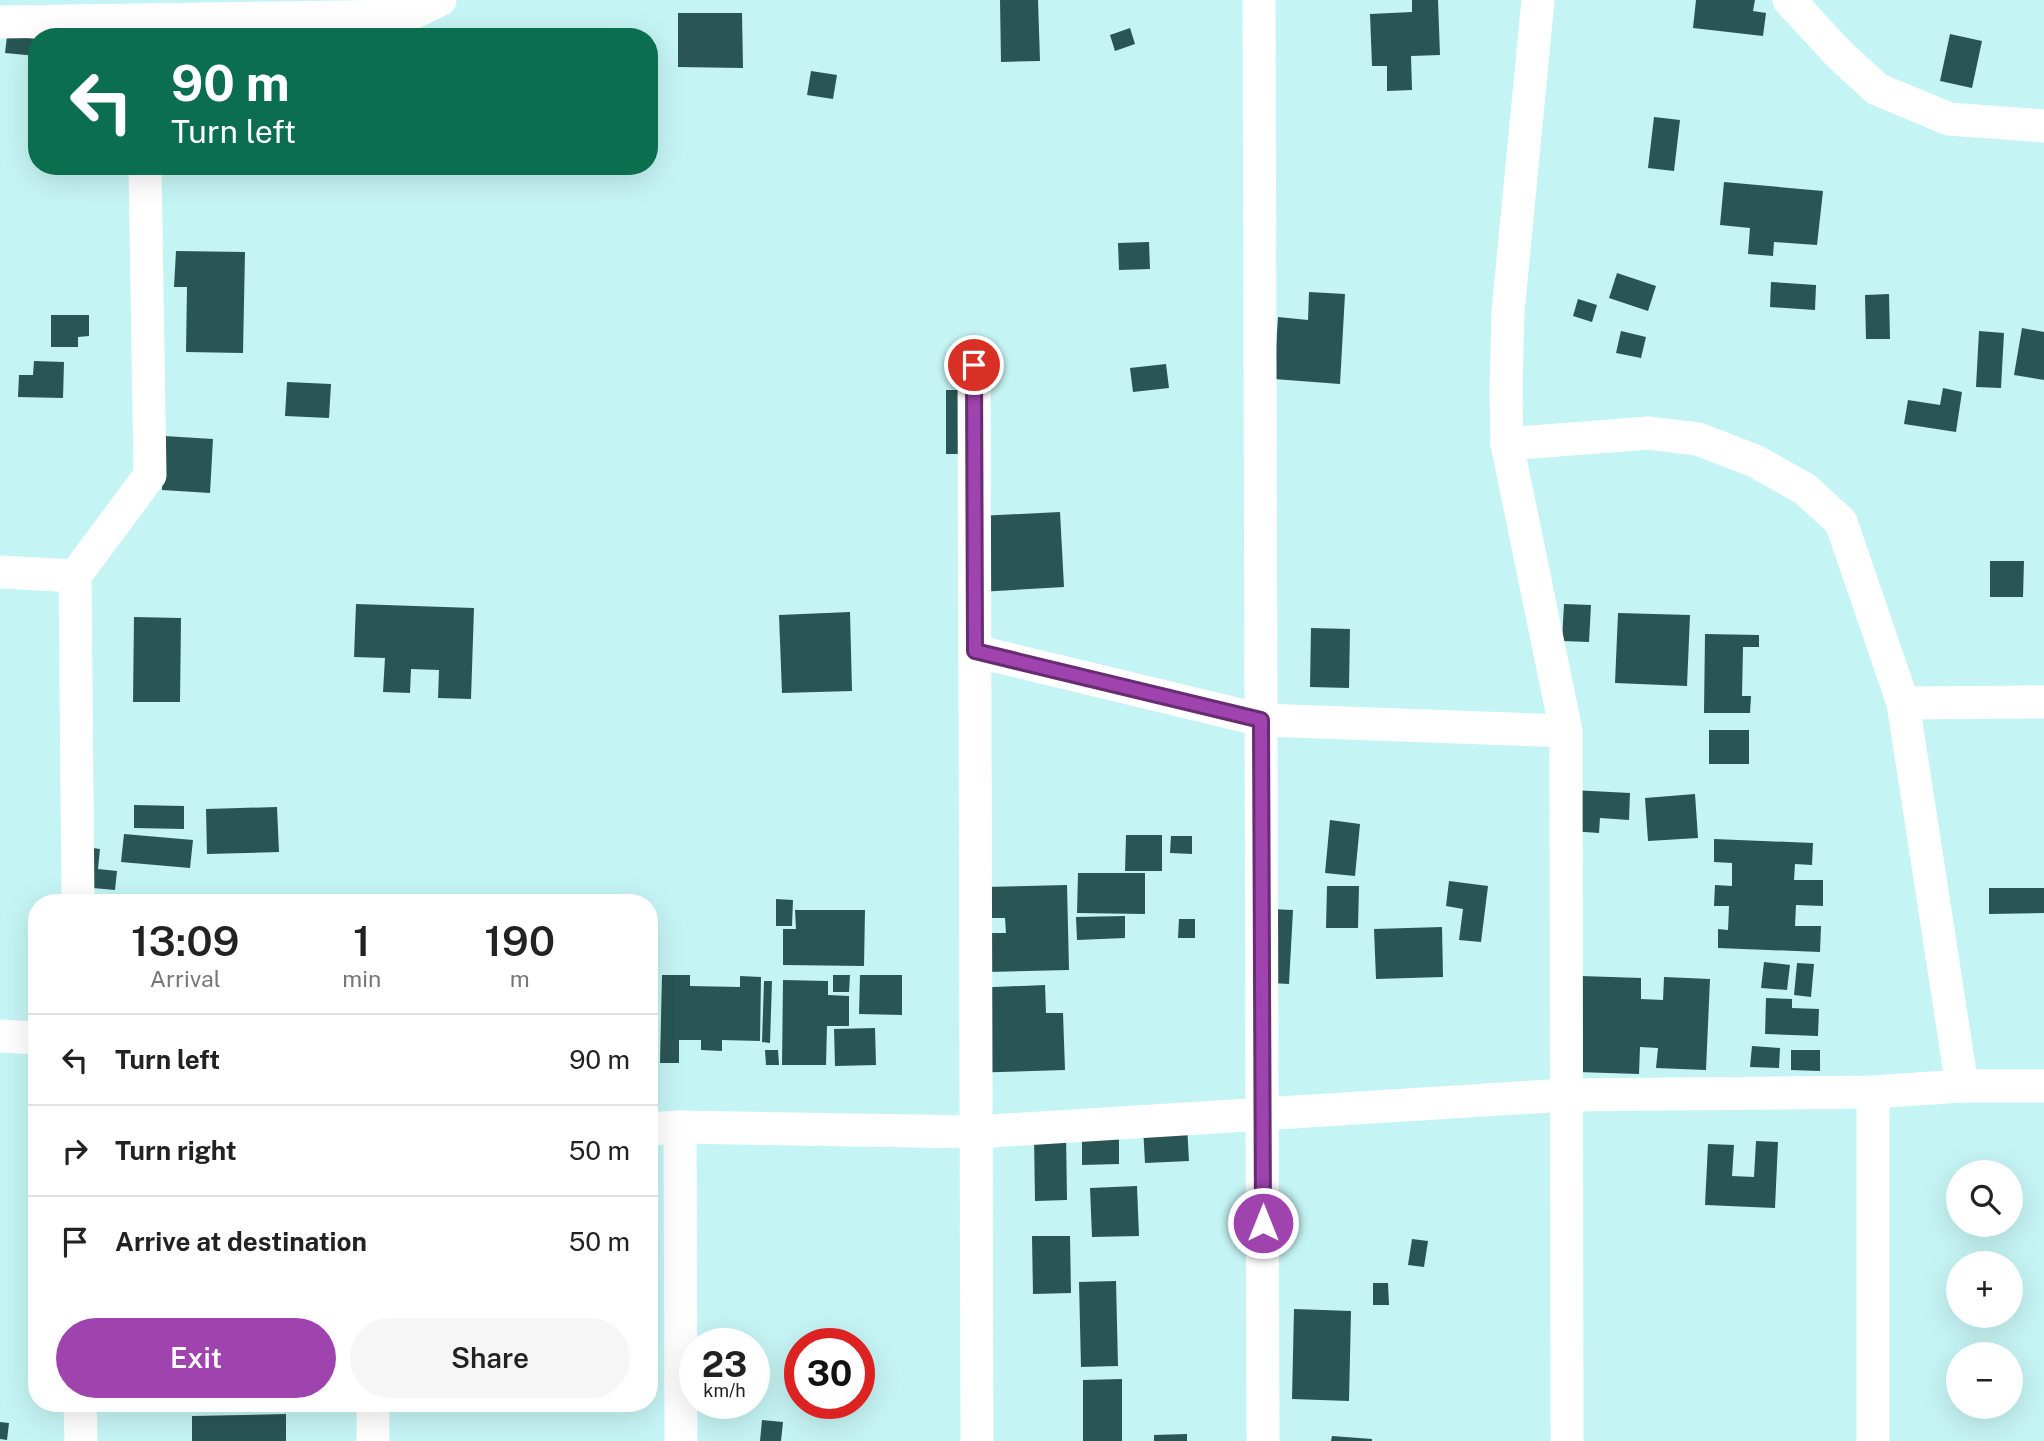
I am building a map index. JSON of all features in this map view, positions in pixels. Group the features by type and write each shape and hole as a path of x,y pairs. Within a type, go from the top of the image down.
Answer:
{"street":[{"path":"0,22 407,16 440,0"},
{"path":"1259,0 1263,1441"},
{"path":"1538,0 1508,312 1507,444 1566,731 1567,1441"},
{"path":"1789,0 1839,54 1877,89 1948,119 2044,126"},
{"path":"78,894 75,576 150,475 145,175"},
{"path":"974,365 977,1441"},
{"path":"1507,444 1648,433 1698,439 1755,461 1805,489 1841,522 1903,703 1962,1086"},
{"path":"0,572 75,576"},
{"path":"975,651 1261,720 1566,731"},
{"path":"1903,703 2044,702"},
{"path":"0,1036 28,1038"},
{"path":"681,1441 664,1128 976,1132 1566,1095 1872,1092 1962,1086 2044,1086"},
{"path":"1872,1092 1873,1441"},
{"path":"80,1412 81,1441"},
{"path":"373,1412 373,1441"}],"building":[{"path":"1000,0 1038,0 1040,61 1001,62"},
{"path":"1412,0 1438,0 1440,55 1411,56 1412,90 1387,91 1387,66 1372,66 1370,14 1412,12"},
{"path":"1696,0 1755,0 1753,11 1766,13 1763,36 1693,28"},
{"path":"678,13 742,13 743,68 678,67"},
{"path":"1130,28 1135,44 1115,51 1110,35"},
{"path":"1950,34 1982,41 1972,88 1940,81"},
{"path":"7,36 28,38 28,55 5,53"},
{"path":"811,71 837,75 833,99 807,95"},
{"path":"1654,117 1680,120 1674,171 1648,168"},
{"path":"1724,182 1823,191 1817,245 1774,242 1773,256 1748,254 1750,228 1720,225"},
{"path":"1149,242 1150,269 1119,270 1118,243"},
{"path":"176,251 245,252 243,353 186,352 187,287 174,287"},
{"path":"1617,273 1656,286 1648,311 1609,298"},
{"path":"1771,282 1816,285 1815,310 1770,307"},
{"path":"1309,292 1345,294 1340,384 1274,379 1278,317 1308,320"},
{"path":"1889,294 1890,339 1866,339 1865,295"},
{"path":"1578,299 1597,305 1592,322 1573,316"},
{"path":"51,315 89,315 89,336 78,337 78,347 51,347"},
{"path":"2022,328 2044,332 2044,380 2014,375"},
{"path":"1621,331 1646,337 1641,358 1616,353"},
{"path":"1979,331 2004,333 2001,388 1976,387"},
{"path":"34,361 64,362 63,398 18,397 19,375 33,375"},
{"path":"1166,364 1169,388 1133,392 1130,368"},
{"path":"287,382 331,384 329,418 285,416"},
{"path":"1943,388 1962,392 1956,432 1904,424 1908,400 1940,405"},
{"path":"946,390 984,390 983,454 946,454"},
{"path":"164,436 213,439 210,493 162,490"},
{"path":"1060,512 1064,587 961,593 958,517"},
{"path":"1990,561 2024,561 2023,597 1990,597"},
{"path":"356,604 474,608 471,699 438,698 439,670 411,669 410,693 383,692 385,658 354,657"},
{"path":"1564,604 1591,605 1589,642 1562,641"},
{"path":"850,612 852,691 782,693 779,615"},
{"path":"1618,613 1690,615 1687,686 1615,683"},
{"path":"134,617 181,618 180,702 133,702"},
{"path":"1311,628 1350,629 1349,688 1310,687"},
{"path":"1705,634 1759,635 1759,647 1743,647 1742,696 1751,696 1750,713 1704,713"},
{"path":"1709,730 1749,730 1749,764 1709,764"},
{"path":"1572,790 1630,793 1629,820 1600,818 1599,833 1570,831"},
{"path":"1695,794 1698,838 1648,841 1645,798"},
{"path":"134,805 184,806 184,829 134,828"},
{"path":"277,807 279,852 207,854 206,809"},
{"path":"1330,820 1360,824 1355,876 1325,873"},
{"path":"124,834 193,840 190,868 121,862"},
{"path":"1126,835 1162,835 1162,871 1125,871"},
{"path":"1171,836 1192,836 1192,854 1170,853"},
{"path":"1714,839 1813,843 1812,865 1795,864 1794,880 1823,880 1823,906 1796,905 1795,926 1821,926 1820,952 1718,948 1718,929 1728,930 1729,906 1714,906 1715,885 1732,886 1732,863 1714,862"},
{"path":"86,847 100,849 98,869 117,871 115,890 82,887"},
{"path":"1078,873 1145,873 1145,914 1077,913"},
{"path":"1449,881 1488,886 1481,942 1459,940 1463,909 1446,906"},
{"path":"1067,885 1069,970 986,972 992,933 1006,933 1005,918 992,918 984,887"},
{"path":"1327,886 1359,886 1358,928 1326,928"},
{"path":"1989,888 2044,888 2044,913 1989,914"},
{"path":"776,899 793,900 792,926 776,926"},
{"path":"1250,908 1293,910 1289,984 1247,982"},
{"path":"795,910 865,910 864,966 783,965 783,929 796,929"},
{"path":"1125,916 1125,938 1077,940 1076,917"},
{"path":"1179,919 1195,919 1195,938 1178,938"},
{"path":"1442,927 1443,977 1376,979 1374,929"},
{"path":"1764,962 1790,965 1787,990 1761,988"},
{"path":"1797,963 1814,964 1811,997 1794,995"},
{"path":"662,975 690,975 690,986 740,987 740,976 761,977 760,1041 722,1040 722,1051 701,1050 701,1040 679,1040 679,1063 660,1063"},
{"path":"833,975 850,975 849,992 833,992"},
{"path":"860,975 902,975 902,1015 859,1014"},
{"path":"1581,976 1641,978 1641,999 1663,1000 1664,977 1710,979 1706,1070 1656,1068 1658,1048 1640,1047 1639,1074 1577,1072"},
{"path":"783,980 828,981 828,995 849,996 849,1026 827,1026 826,1065 782,1065"},
{"path":"764,981 772,981 770,1043 762,1042"},
{"path":"1045,985 1046,1013 1063,1013 1065,1070 964,1073 970,988"},
{"path":"1766,998 1792,999 1792,1008 1819,1009 1818,1036 1765,1034"},
{"path":"875,1028 876,1065 835,1066 834,1029"},
{"path":"1752,1046 1780,1048 1779,1068 1750,1067"},
{"path":"765,1050 778,1050 779,1065 766,1065"},
{"path":"1791,1050 1820,1050 1820,1071 1791,1070"},
{"path":"1082,1125 1119,1125 1119,1164 1082,1165"},
{"path":"1187,1125 1189,1161 1145,1163 1143,1127"},
{"path":"1066,1134 1067,1200 1035,1201 1034,1135"},
{"path":"1756,1141 1778,1142 1775,1208 1705,1205 1708,1144 1734,1145 1732,1176 1754,1177"},
{"path":"1137,1186 1139,1236 1092,1237 1090,1188"},
{"path":"1032,1236 1070,1236 1071,1293 1033,1294"},
{"path":"1412,1239 1428,1241 1424,1267 1408,1265"},
{"path":"1116,1281 1118,1366 1081,1367 1079,1282"},
{"path":"1373,1283 1388,1283 1389,1305 1373,1305"},
{"path":"1294,1309 1351,1311 1349,1401 1292,1399"},
{"path":"1122,1379 1122,1441 1083,1441 1083,1380"},
{"path":"286,1414 286,1441 192,1441 192,1416"},
{"path":"762,1420 783,1422 781,1441 760,1441"},
{"path":"0,1422 9,1423 7,1440 0,1439"},
{"path":"1187,1434 1187,1441 1154,1441 1154,1435"},
{"path":"1332,1436 1372,1439 1372,1441 1331,1441"}],"route":[{"path":"974,365 975,651 1261,720 1263,1223"}]}
